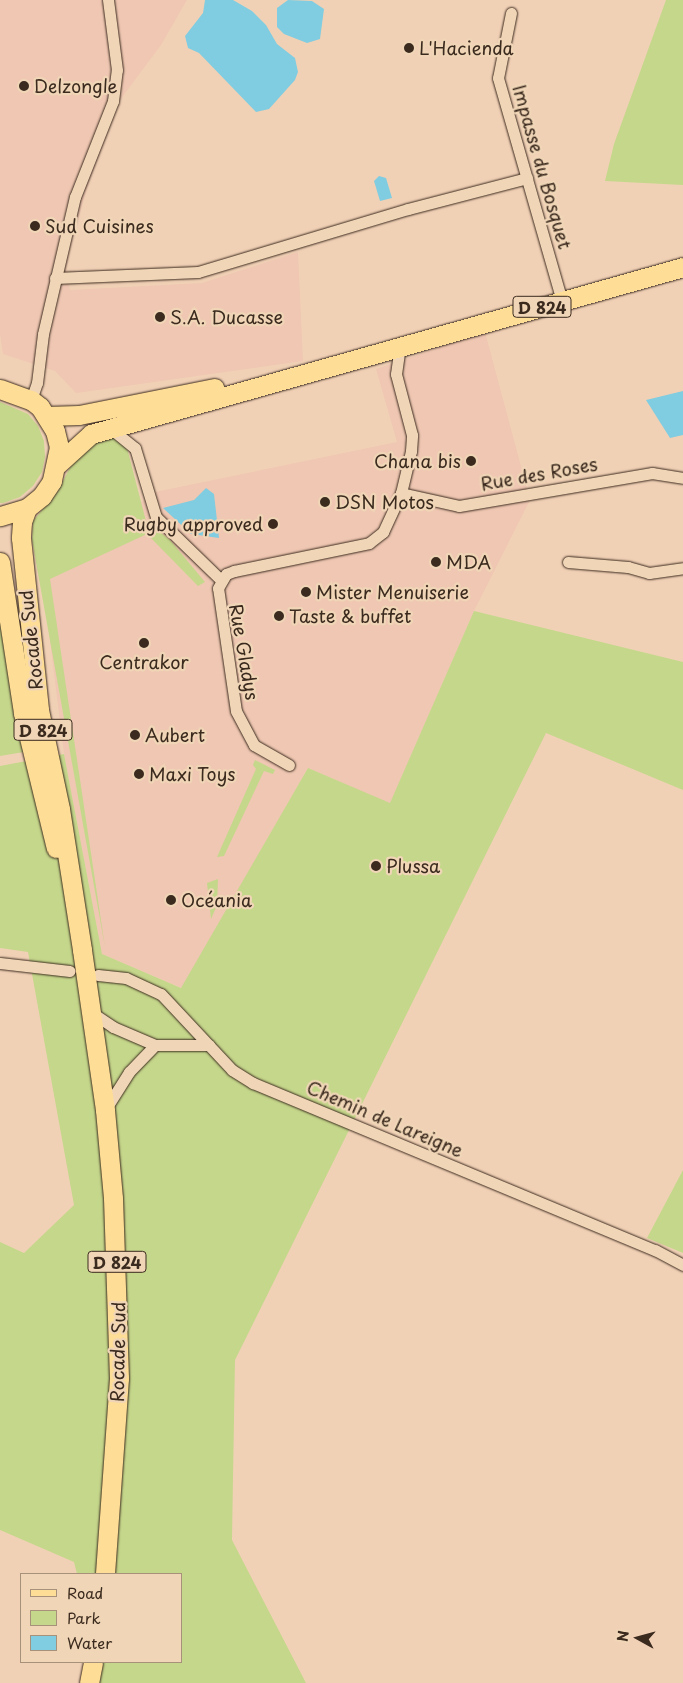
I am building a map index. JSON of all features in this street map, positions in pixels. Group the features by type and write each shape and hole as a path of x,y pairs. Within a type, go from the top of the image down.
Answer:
{"main road":[{"name":"D 824","path":"58,464 77,443 91,434 110,428 683,267"},
{"name":"D 824","path":"47,416 79,415 204,389 301,374"},
{"path":"0,516 28,508 52,481 58,464 55,431 47,416 31,400 3,386"},
{"name":"Rocade Sud","path":"28,508 22,522 21,538 39,710 60,809 105,1110 118,1286 119,1378 105,1573"},
{"name":"Rocade Sud","path":"0,562 23,713 82,950"},
{"path":"89,1683 93,1663"}],"street":[{"path":"31,400 37,383 55,278 75,197 113,101 117,70 108,2"},
{"name":"Impasse du Bosquet","path":"511,13 498,78 562,301"},
{"path":"55,278 198,272 408,209 527,178"},
{"path":"110,428 135,448 156,517 221,580 234,571 369,543 387,526 401,493 412,435 396,374 400,347"},
{"name":"Rue des Roses","path":"401,493 459,506 652,473 683,478"},
{"path":"568,562 628,567 649,573 683,568"},
{"name":"Rue Gladys","path":"221,580 218,598 236,710 254,745 289,765"},
{"path":"0,963 70,971"},
{"name":"Chemin de Lareigne","path":"98,975 126,978 155,990 232,1070 253,1083 646,1246 683,1265"},
{"path":"91,1012 114,1027 155,1045 210,1046"},
{"path":"105,1110 129,1072 155,1045"}],"shaded area":[{"path":"0,0 187,0 161,45 120,100 87,188 73,238 66,269 70,290 202,283 298,252 303,361 76,393 55,371 3,354 0,334"},
{"path":"485,332 530,500 474,611 390,804 308,768 182,988 102,954 64,754 42,576 155,492 397,442 376,369"}],"green space":[{"path":"666,0 683,0 683,185 605,181 614,144"},
{"path":"0,402 28,414 38,426 44,441 45,457 42,472 33,486 20,497 3,503 0,503"},
{"path":"114,436 127,448 146,521 170,540 205,582 198,586 147,534 50,579 105,947 32,540 33,521 58,491 80,448"},
{"path":"0,609 24,752 0,756"},
{"path":"474,611 683,662 683,790 546,733 235,1360 232,1540 306,1683 97,1683 93,1663 182,1663 182,1573 77,1573 74,1562 0,1530 0,1242 24,1253 74,1205 28,952 0,948 0,766 64,754 102,954 181,988 308,768 390,803"},
{"path":"255,760 275,770 273,774 264,771 224,856 217,857 256,769 253,765"},
{"path":"218,879 217,905 211,919 207,883"},
{"path":"683,1170 683,1253 647,1238"}],"water":[{"path":"205,0 233,0 252,11 266,25 277,44 295,58 298,72 295,80 269,109 256,112 199,53 188,48 185,36 203,13"},
{"path":"288,0 312,1 324,9 320,39 307,43 284,34 277,27 277,8"},
{"path":"379,176 386,178 392,198 380,201 374,181"},
{"path":"683,391 683,435 670,438 646,400"},
{"path":"206,488 214,494 219,538 191,534 163,508 194,500"}],"place":[{"name":"L'Hacienda","path":"409,48"},
{"name":"Delzongle","path":"24,86"},
{"name":"Sud Cuisines","path":"35,226"},
{"name":"S.A. Ducasse","path":"160,317"},
{"name":"Chana bis","path":"471,461"},
{"name":"DSN Motos","path":"325,502"},
{"name":"Rugby approved","path":"273,524"},
{"name":"MDA","path":"436,562"},
{"name":"Mister Menuiserie","path":"306,592"},
{"name":"Taste & buffet","path":"279,616"},
{"name":"Centrakor","path":"144,643"},
{"name":"Aubert","path":"135,735"},
{"name":"Maxi Toys","path":"139,774"},
{"name":"Plussa","path":"376,866"},
{"name":"Océania","path":"171,900"}]}
